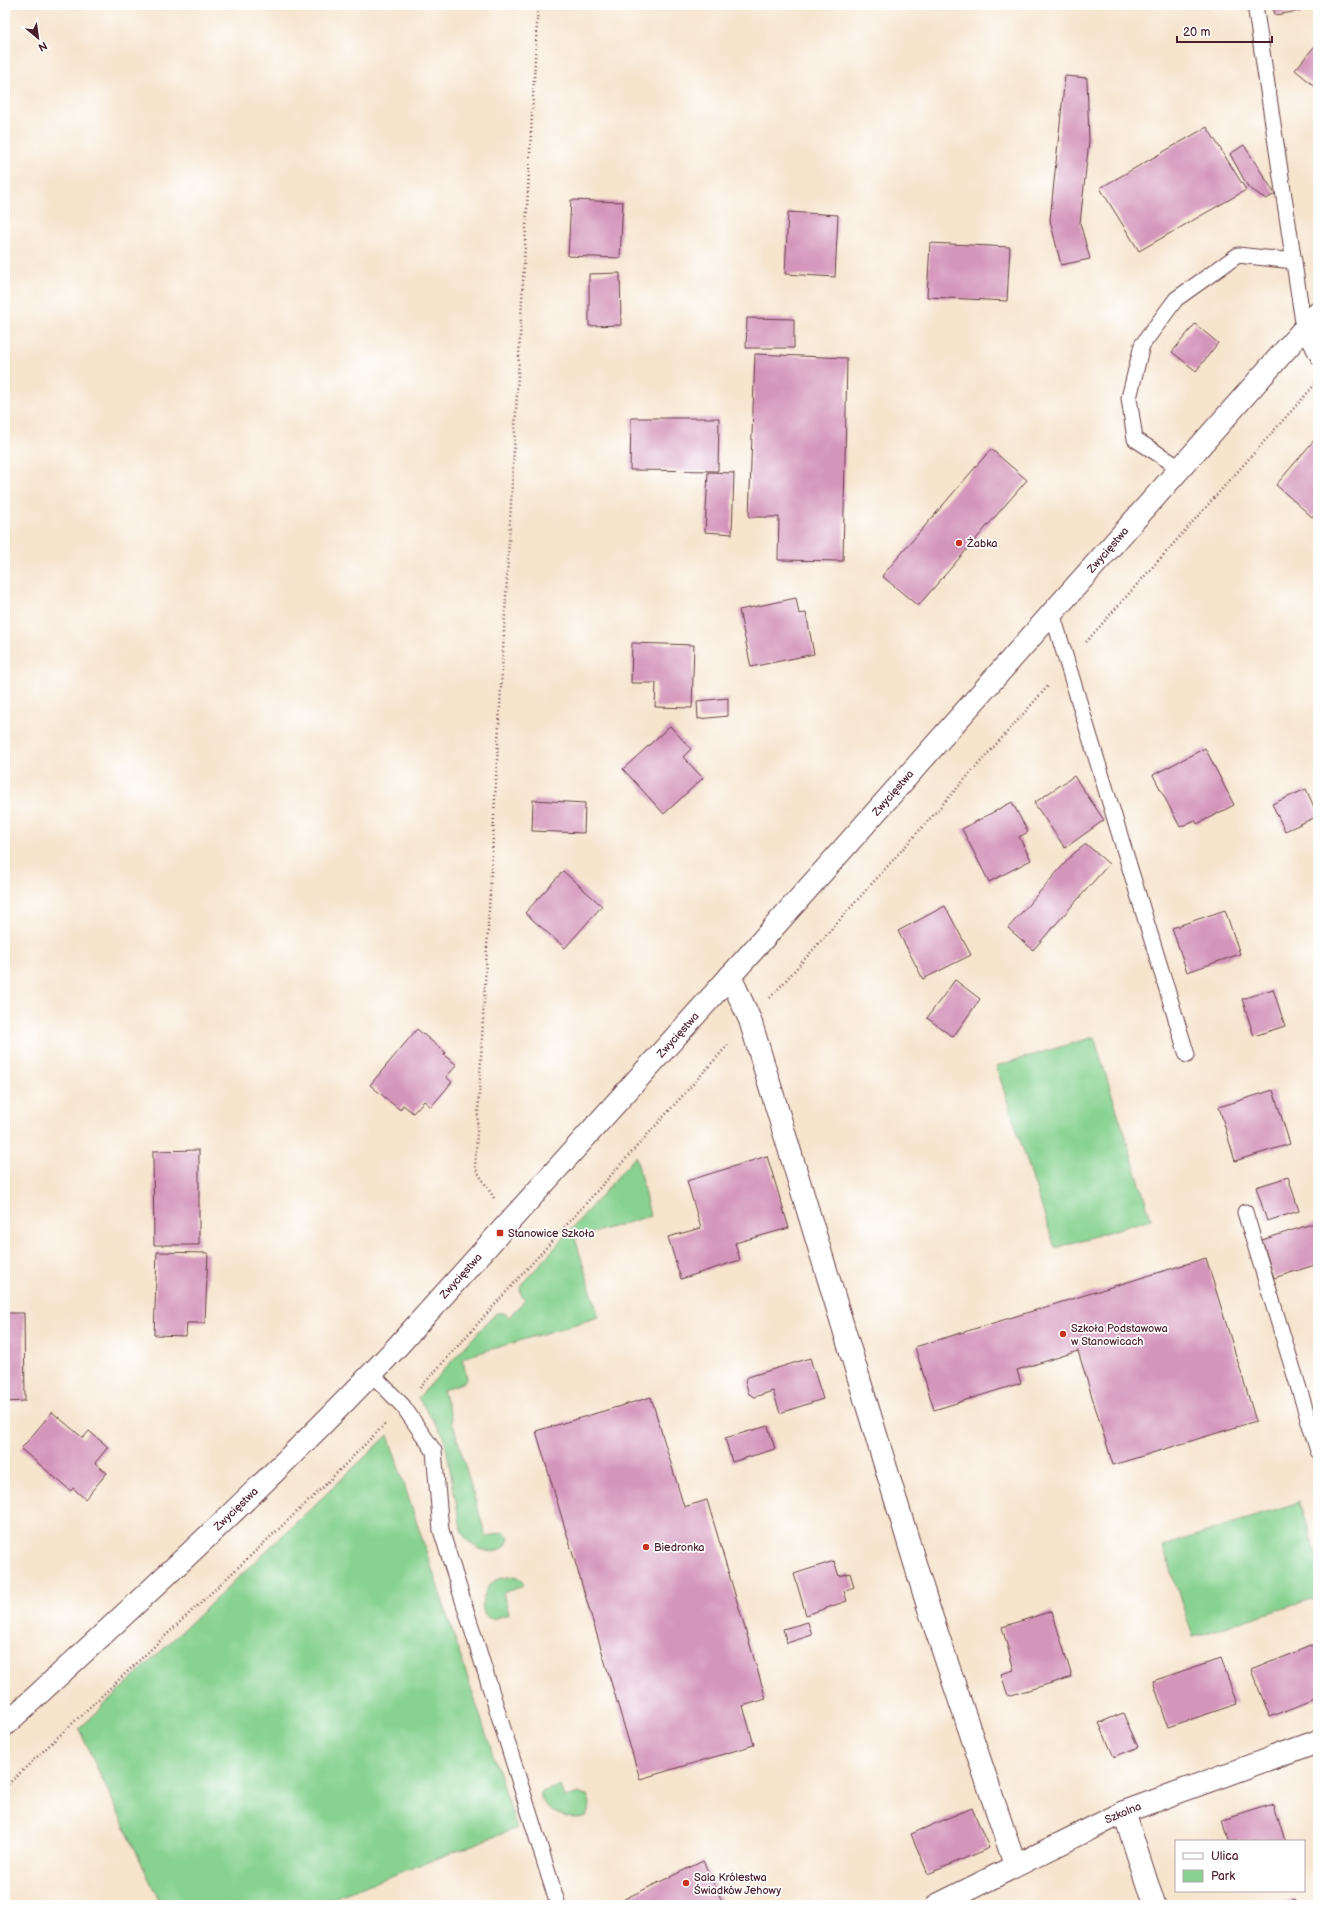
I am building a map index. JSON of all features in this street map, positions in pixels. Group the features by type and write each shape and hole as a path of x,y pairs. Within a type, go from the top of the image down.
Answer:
{"main road":[{"name":"Zwycięstwa","path":"5,1725 159,1584 372,1374 730,976 1311,321"},
{"path":"730,976 750,1020 927,1602 1015,1865"},
{"name":"Szkolna","path":"937,1905 1124,1812 1318,1741"},
{"path":"1124,1812 1154,1905"}],"lane":[{"path":"1255,5 1294,261 1311,321 1318,357"},
{"path":"1180,468 1134,439 1129,398 1142,345 1176,299 1238,254 1294,261"},
{"path":"1052,613 1188,1055"},
{"path":"1245,1212 1318,1452"},
{"path":"372,1374 403,1406 434,1451 441,1530 558,1905"}],"path":[{"path":"509,1222 475,1168 538,5"},
{"path":"5,1788 310,1500 403,1406 750,1020 1318,381"}],"green space":[{"path":"1094,1037 1151,1219 1055,1248 996,1066"},
{"path":"636,1156 650,1216 575,1238 599,1317 462,1358 467,1378 464,1382 443,1390 486,1537 504,1532 509,1537 506,1545 501,1550 494,1552 478,1548 465,1537 461,1529 444,1436 418,1398 496,1313 504,1313 509,1317 525,1300 521,1295 520,1287"},
{"path":"388,1435 517,1828 315,1905 161,1905 79,1729"},
{"path":"1299,1502 1318,1558 1318,1597 1193,1637 1163,1546"},
{"path":"515,1576 522,1580 523,1585 503,1593 509,1614 492,1619 486,1617 483,1608 483,1599 487,1589 493,1582"},
{"path":"560,1786 564,1797 579,1793 587,1795 590,1806 586,1816 573,1818 560,1815 549,1808 540,1798 541,1792"}],"building":[{"path":"1273,5 1299,5 1300,11 1275,15"},
{"path":"1318,42 1318,89 1295,70"},
{"path":"1065,76 1087,78 1089,141 1080,223 1090,259 1061,265 1050,220"},
{"path":"1207,127 1246,190 1139,251 1100,188"},
{"path":"1244,145 1275,194 1266,199 1248,187 1230,154"},
{"path":"571,200 623,202 620,258 568,256"},
{"path":"788,212 838,215 835,277 785,274"},
{"path":"930,243 1010,247 1007,301 927,297"},
{"path":"620,273 621,325 589,326 589,274"},
{"path":"747,318 794,319 794,348 746,348"},
{"path":"1195,324 1218,343 1196,371 1172,352"},
{"path":"755,354 847,358 843,561 778,560 779,517 749,517"},
{"path":"631,418 719,418 718,471 630,470"},
{"path":"1316,438 1318,439 1318,509 1312,517 1276,485"},
{"path":"991,449 1027,480 918,606 882,576"},
{"path":"708,472 734,473 732,534 705,532"},
{"path":"796,598 799,614 806,613 814,654 751,667 739,610"},
{"path":"632,643 694,645 692,708 655,707 656,683 631,683"},
{"path":"728,698 728,716 698,719 697,701"},
{"path":"670,726 691,749 683,757 703,778 664,814 623,769"},
{"path":"1205,748 1234,805 1197,824 1195,820 1180,827 1153,775"},
{"path":"1074,776 1104,820 1065,848 1034,803"},
{"path":"1306,789 1318,816 1285,831 1272,804"},
{"path":"533,800 585,803 584,833 532,831"},
{"path":"1012,802 1028,832 1019,837 1031,860 989,882 962,829"},
{"path":"1086,844 1109,864 1033,950 1008,928 1073,854"},
{"path":"563,871 602,906 565,948 525,913"},
{"path":"945,906 971,955 923,979 898,931"},
{"path":"1225,910 1240,954 1187,972 1172,928"},
{"path":"955,980 980,999 953,1037 927,1018"},
{"path":"1273,989 1285,1026 1254,1036 1242,999"},
{"path":"417,1029 446,1053 444,1055 457,1065 446,1077 452,1082 431,1107 424,1101 413,1113 403,1105 400,1110 370,1085"},
{"path":"1273,1090 1290,1144 1235,1161 1219,1107"},
{"path":"199,1150 199,1245 154,1245 153,1151"},
{"path":"767,1156 789,1228 735,1243 740,1260 681,1279 668,1237 701,1228 687,1181"},
{"path":"1288,1177 1299,1211 1267,1221 1256,1187"},
{"path":"1318,1222 1318,1264 1274,1278 1262,1240"},
{"path":"157,1252 208,1253 205,1323 187,1323 186,1336 154,1335"},
{"name":"Szkoła Podstawowa w Stanowicach","path":"1206,1258 1256,1421 1113,1465 1078,1351 1017,1370 1021,1383 934,1410 915,1347"},
{"path":"5,1313 24,1313 25,1401 5,1402"},
{"path":"810,1358 823,1399 780,1413 773,1391 754,1397 749,1394 745,1381 748,1377"},
{"path":"651,1397 684,1507 707,1500 766,1699 743,1706 754,1745 640,1779 536,1431"},
{"path":"52,1412 83,1438 89,1431 108,1447 95,1463 107,1473 85,1499 73,1488 71,1491 21,1449"},
{"path":"768,1426 775,1449 732,1462 725,1438"},
{"path":"834,1561 839,1576 850,1573 854,1587 844,1591 847,1601 806,1615 794,1574"},
{"path":"1052,1611 1072,1677 1008,1696 1001,1674 1014,1670 1002,1627"},
{"path":"808,1622 812,1635 787,1643 783,1629"},
{"path":"1315,1644 1318,1652 1318,1698 1270,1717 1251,1670"},
{"path":"1221,1658 1237,1704 1168,1727 1153,1681"},
{"path":"1123,1713 1138,1747 1114,1757 1099,1723"},
{"path":"1274,1804 1285,1840 1229,1840 1223,1820"},
{"path":"972,1808 989,1848 928,1874 911,1834"},
{"name":"Sala Królestwa Świadków Jehowy","path":"703,1861 724,1905 612,1905"},
{"path":"1294,1898 1297,1905 1278,1905"}],"place":[{"name":"Żabka","path":"959,543"},
{"name":"Stanowice Szkoła","path":"500,1233"},
{"name":"Szkoła Podstawowa w Stanowicach","path":"1063,1334"},
{"name":"Biedronka","path":"646,1547"},
{"name":"Sala Królestwa Świadków Jehowy","path":"686,1883"}]}
